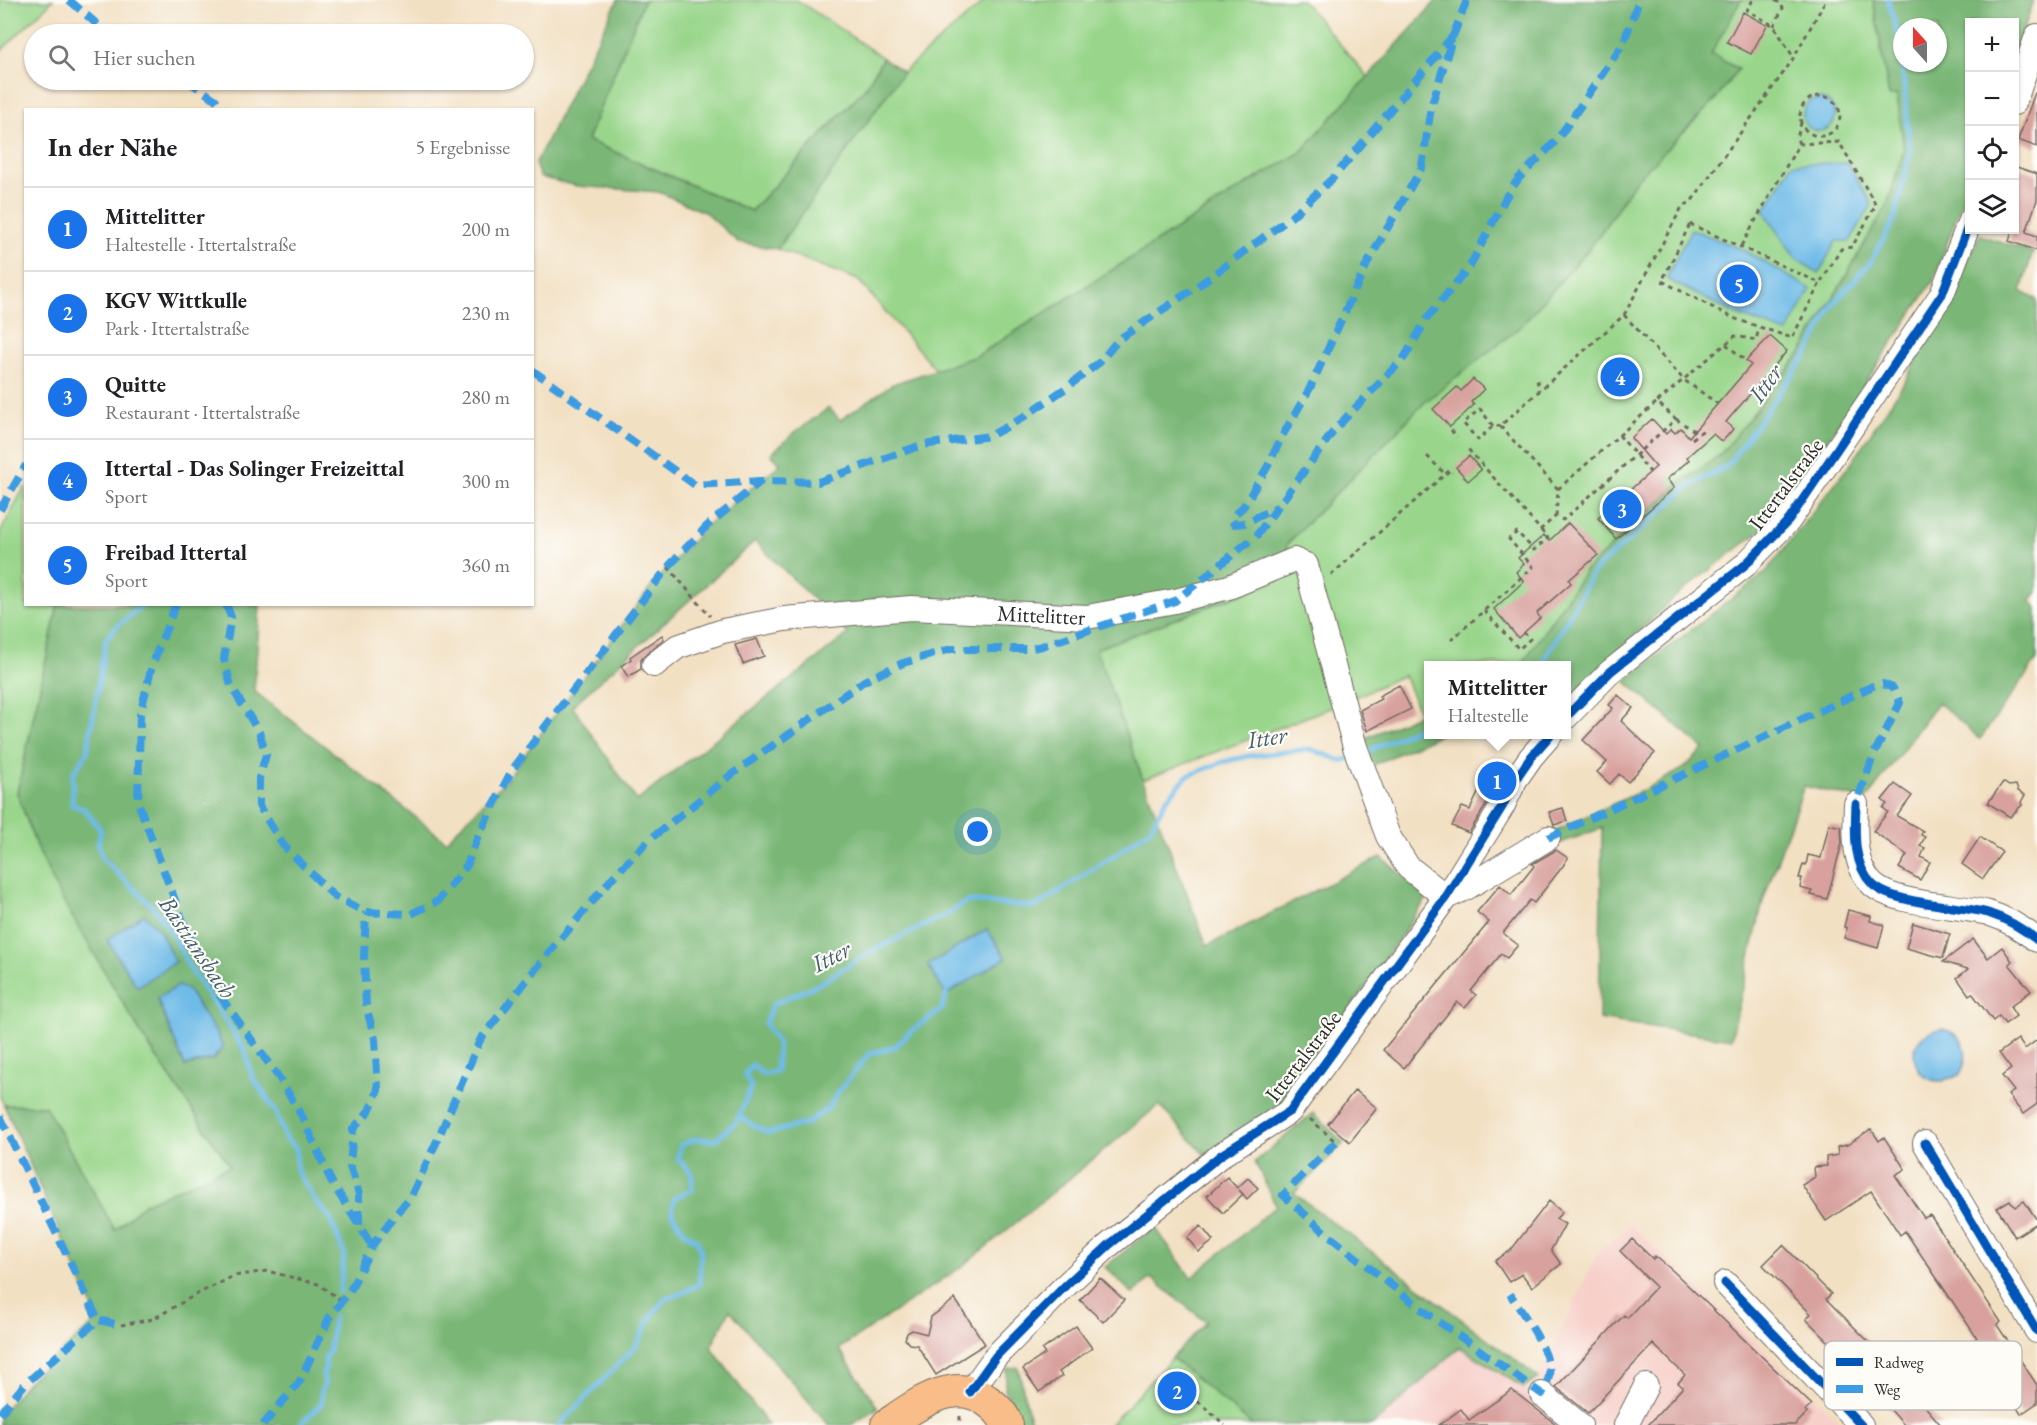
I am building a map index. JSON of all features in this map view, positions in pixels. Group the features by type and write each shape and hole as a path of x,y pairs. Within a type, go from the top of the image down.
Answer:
{"main road":[{"path":"887,1425 930,1398 944,1392 957,1391 981,1396 1002,1415 1007,1425"}],"street":[{"path":"2019,88 2037,36"},
{"name":"Ittertalstraße","path":"1571,712 1610,672 1745,565 1789,520 1942,294 1965,234"},
{"name":"Mittelitter","path":"723,631 784,619 911,608 1088,617 1175,601 1229,587 1294,560 1299,561 1306,565 1355,747 1388,836 1408,867 1446,897"},
{"path":"654,664 677,647 723,631"},
{"name":"Ittertalstraße","path":"970,1392 996,1356 1109,1245 1221,1155 1290,1111 1446,897 1503,807 1515,780 1547,739"},
{"path":"1856,804 1855,840 1859,859 1873,885 1887,893 1907,898 1988,913 2014,923 2037,940"},
{"path":"1446,897 1466,888 1548,838"},
{"path":"1925,1143 2037,1331"},
{"path":"1725,1283 1824,1386"},
{"path":"1626,1425 1646,1386"},
{"path":"1542,1394 1580,1425"},
{"path":"1847,1410 1861,1425"}],"path":[{"path":"1753,0 1747,10 1774,26 1794,58"},
{"path":"1774,26 1783,8 1775,0"},
{"path":"1493,426 1480,409 1463,423 1478,440 1493,426 1500,426 1624,315 1682,207 1691,202 1794,58 1826,0"},
{"path":"1741,246 1799,144 1797,138 1801,121 1800,112 1803,106 1813,97 1826,97 1836,104 1839,110 1838,123 1830,133 1824,135 1806,130 1801,121"},
{"path":"1799,144 1839,142 1876,205 1852,247 1841,249 1792,338 1733,318 1662,281 1690,224 1820,284"},
{"path":"1624,315 1684,380 1718,404"},
{"path":"1540,530 1556,516 1558,489 1735,336 1756,340 1759,328"},
{"path":"1726,344 1746,360"},
{"path":"1537,380 1539,390"},
{"path":"1657,402 1676,419 1699,434"},
{"path":"1556,516 1563,520 1676,419"},
{"path":"1500,426 1558,489"},
{"path":"1692,439 1706,428"},
{"path":"1451,430 1457,437"},
{"path":"1619,435 1650,472"},
{"path":"1451,640 1533,567 1509,539 1517,532 1534,550 1548,538 1467,448"},
{"path":"1427,456 1445,474"},
{"path":"1323,582 1445,474 1450,470 1452,473"},
{"path":"668,567 723,631"},
{"path":"1484,611 1519,649 1530,639 1524,633"},
{"path":"1303,1113 1336,1142"},
{"path":"121,1325 153,1319 234,1276 267,1271 318,1284 342,1301"},
{"path":"1184,1389 1225,1425"}],"shaded area":[{"path":"1631,1225 1824,1407 1824,1410 1827,1410 1843,1425 1588,1425 1539,1378 1599,1250"},
{"path":"1460,1347 1524,1388 1571,1425 1373,1425"}],"green space":[{"path":"0,0 53,0 29,24 24,24 24,28 0,52"},
{"path":"618,0 644,0 587,140 751,211 866,87 883,58 903,72 777,249 738,242 706,213 659,192 577,186 540,177 535,164"},
{"path":"644,0 797,0 883,58 866,87 751,211 587,140"},
{"path":"986,0 1302,0 1368,77 1300,153 1252,181 977,356 936,370 858,280 777,249 903,72"},
{"path":"1437,0 1741,0 1711,54 1738,69 1715,100 1637,179 1593,244 1521,326 1426,401 1286,545 1294,574 1096,649 1143,780 1207,946 1381,857 1427,898 1288,1099 1205,1155 1159,1105 963,1266 839,1349 878,1408 851,1425 829,1425 730,1310 711,1347 768,1425 0,1425 0,1415 28,1381 98,1320 4,1105 45,1106 115,1230 144,1204 230,1166 145,1040 59,894 36,845 17,793 58,606 260,606 254,691 446,841 506,780 657,579 707,525 780,464 771,454 795,432 829,408 840,420 893,384 977,356 1252,181 1300,153","holes":["755,541 848,634 637,801 572,706","187,989 223,1047 214,1059 185,1066 157,999"]},
{"path":"1741,0 1873,0 1889,96 1897,95 1904,150 1888,203 1802,352 1720,455 1680,483 1586,570 1524,661 1424,661 1424,712 1420,714 1404,675 1335,706 1143,780 1095,649 1294,574 1286,545 1426,401 1521,326 1593,244 1637,179 1715,100 1738,69 1710,54"},
{"path":"1873,0 2034,0 2019,43 2019,18 1965,18 1965,192 1934,280 1803,477 1760,531 1675,597 1592,676 1571,699 1571,661 1524,661 1586,570 1680,483 1720,455 1802,352 1888,203 1904,150 1897,95 1889,96"},
{"path":"1980,235 2033,252 2021,291 2037,300 2037,592 2030,601 2037,608 2037,660 1980,739 1938,702 1866,800 1804,786 1763,901 1731,1039 1599,1019 1602,828 1555,845 1550,833 1646,789 1683,769 1704,749 1625,681 1766,572 1851,463 1906,380"},
{"path":"24,488 24,606 58,606 17,793 36,845 59,894 145,1040 230,1166 144,1204 115,1230 45,1106 4,1105 0,1096 0,533"},
{"path":"1424,712 1424,739 1430,739 1369,767 1361,740"},
{"path":"1313,1113 1344,1143 1294,1193 1539,1378 1524,1388 1460,1347 1373,1425 1252,1425 1172,1358 1206,1322 1151,1278 1133,1294 1105,1267 1155,1227 1191,1278 1276,1206 1255,1162"},
{"path":"1172,1358 1253,1425 1110,1425"},
{"path":"1018,1367 1030,1420 1041,1425 1021,1425 1005,1390 1007,1369"}],"water":[{"path":"1819,99 1830,104 1835,115 1830,126 1819,131 1808,126 1803,115 1808,104"},
{"path":"1847,163 1872,204 1850,241 1836,241 1819,273 1796,259 1764,211 1792,164"},
{"path":"1691,229 1741,249 1811,289 1787,333 1738,315 1666,279"},
{"path":"144,914 160,931 175,962 137,987 107,940"},
{"path":"987,929 1006,958 946,995 928,965"},
{"path":"178,986 187,989 217,1034 223,1047 213,1059 185,1066 157,998"},
{"path":"1942,1029 1956,1035 1961,1040 1965,1059 1960,1074 1944,1081 1931,1080 1922,1074 1916,1064 1914,1053 1918,1042 1927,1033"}],"building":[{"path":"1743,12 1767,25 1751,54 1727,42"},
{"path":"2035,93 2037,93 2037,147 2019,140"},
{"path":"2019,168 2037,174 2037,200 2026,232 2037,236 2037,251 2009,241 2012,234 2019,234"},
{"path":"1770,336 1787,351 1726,422 1733,429 1722,442 1713,434 1687,457 1689,460 1667,479 1674,488 1616,539 1598,518 1656,467 1631,438 1652,419 1666,434 1671,429 1675,433 1681,428 1689,437 1751,365 1746,361"},
{"path":"1473,379 1484,389 1471,402 1474,405 1450,427 1433,409 1457,387 1461,391"},
{"path":"1469,456 1481,470 1468,481 1456,467"},
{"path":"1568,523 1598,555 1569,580 1571,583 1537,613 1540,618 1518,638 1494,609 1524,581 1516,572 1524,564 1518,558 1544,535 1549,541"},
{"path":"662,635 664,639 641,659 641,669 628,677 621,666"},
{"path":"757,639 764,656 743,664 735,645"},
{"path":"1399,685 1411,709 1367,731 1360,710 1381,699 1379,696"},
{"path":"1618,695 1633,708 1621,721 1655,753 1628,782 1619,774 1610,784 1597,772 1607,762 1583,740 1613,708 1609,705"},
{"path":"2003,782 2009,786 2016,785 2018,791 2025,795 2021,802 2022,805 2010,817 1988,803"},
{"path":"1895,784 1912,796 1897,816 1923,831 1921,835 1925,837 1920,846 1925,848 1921,857 1930,862 1920,880 1899,868 1907,855 1873,831 1888,812 1883,808 1887,804 1882,800"},
{"path":"1479,791 1491,797 1469,833 1452,826 1462,807 1470,810"},
{"path":"1563,808 1567,821 1554,825 1549,812"},
{"path":"1829,824 1841,827 1842,843 1827,899 1811,895 1812,891 1800,888 1802,878 1799,878 1808,855 1821,858"},
{"path":"1980,837 2002,852 1983,879 1962,864"},
{"path":"1556,850 1568,858 1563,866 1534,903 1530,900 1503,933 1518,945 1507,958 1501,954 1471,991 1476,995 1465,1008 1457,1002 1404,1068 1383,1050 1489,922 1477,912 1500,885 1511,895 1534,866 1532,864"},
{"path":"1848,910 1871,916 1870,921 1884,925 1878,948 1844,938"},
{"path":"1913,923 1950,934 1943,958 1906,948"},
{"path":"1973,939 1988,958 2002,947 2012,961 2009,964 2031,991 2010,1007 2016,1016 2005,1024 1999,1016 1993,1021 1972,993 1969,995 1957,978 1968,969 1943,962"},
{"path":"2018,1039 2025,1049 2037,1040 2037,1104 2023,1114 2008,1095 2014,1091 2002,1076 2011,1069 1999,1053"},
{"path":"1355,1090 1377,1108 1350,1142 1328,1124"},
{"path":"1871,1129 1879,1141 1884,1137 1905,1169 1895,1175 1924,1218 1930,1215 2001,1322 1997,1325 2008,1341 1973,1341 1977,1338 1905,1231 1900,1235 1871,1191 1826,1221 1802,1185 1815,1177 1814,1167 1827,1166 1826,1157 1838,1155 1837,1147 1847,1145"},
{"path":"1227,1177 1237,1188 1248,1178 1258,1188 1247,1199 1243,1194 1223,1213 1207,1196"},
{"path":"2010,1200 2015,1207 2024,1201 2037,1220 2037,1223 2015,1237 1997,1208"},
{"path":"1549,1201 1562,1212 1556,1219 1565,1224 1551,1250 1561,1264 1532,1287 1522,1274 1509,1282 1495,1261 1511,1250"},
{"path":"1201,1226 1213,1241 1199,1252 1187,1238"},
{"path":"1632,1239 1653,1259 1655,1256 1673,1271 1812,1405 1795,1425 1648,1425 1683,1387 1678,1383 1685,1375 1653,1344 1588,1413 1556,1387 1624,1315 1627,1318 1656,1287 1620,1251"},
{"path":"1783,1245 1831,1294 1826,1299 1868,1341 1828,1341 1806,1319 1811,1314 1763,1265"},
{"path":"1100,1278 1124,1300 1103,1322 1080,1300"},
{"path":"955,1299 985,1344 936,1375 917,1345 909,1344 905,1339 907,1333 912,1330 927,1334 931,1317"},
{"path":"1076,1326 1092,1348 1059,1372 1062,1376 1039,1392 1023,1369 1045,1354 1042,1350"},
{"path":"2022,1362 2037,1385 2037,1403 2021,1414 2018,1410 2022,1410"},
{"path":"1512,1390 1557,1425 1439,1425 1461,1409 1469,1420"},
{"path":"1891,1410 1928,1410 1941,1425 1904,1425"}],"waterway":[{"name":"Itter","path":"1888,0 1893,18"},
{"name":"Itter","path":"1544,661 1594,571 1688,487 1727,466 1810,350 1833,304 1870,263 1895,219 1910,152 1903,72"},
{"name":"Bastiansbach","path":"141,606 118,625 106,639 87,753 73,773 72,805 84,809 101,830 98,844 102,858 152,906 171,931 189,967 245,1050 252,1076 276,1112 285,1138 296,1148 297,1171 316,1202 329,1216 344,1253 340,1292"},
{"name":"Itter","path":"1364,753 1424,725"},
{"name":"Itter","path":"559,1425 636,1346 652,1315 666,1298 681,1294 699,1284 701,1252 697,1240 685,1233 672,1214 674,1198 692,1190 692,1173 678,1159 681,1145 696,1139 715,1140 737,1121 751,1087 745,1074 752,1065 764,1075 776,1071 778,1044 765,1024 773,1004 819,984 872,951 944,916 968,901 1035,907 1150,829 1166,800 1187,776 1223,762 1249,756 1310,749 1342,761 1353,757"},
{"path":"739,1116 769,1133 808,1123 829,1107 838,1092 869,1054 895,1047 910,1032 942,1009 946,995"},
{"name":"Bastiansbach","path":"300,1425 322,1403 321,1390 325,1385 323,1372 326,1368 325,1357 329,1351 334,1316"}],"marked path":[{"path":"69,0 97,24"},
{"path":"1453,36 1467,0"},
{"path":"263,1425 300,1381 329,1318 351,1289 372,1246 411,1196 480,1040 537,967 613,877 649,840 731,775 864,681 903,663 951,649 1028,649 1042,646 1175,601 1257,535 1336,428 1404,358 1428,317 1470,266 1507,195 1519,178 1557,140 1623,44 1639,0"},
{"path":"534,371 695,485 761,481 818,482 922,445 990,436 1019,420 1066,388 1100,362 1118,340 1199,285 1291,217 1333,178 1453,36 1431,107 1422,167 1367,264 1310,388 1281,438 1268,466 1243,507 1232,520 1234,524 1245,523 1277,507"},
{"path":"201,90 215,99 222,108"},
{"path":"0,510 24,468"},
{"path":"227,606 231,617 224,659 231,686 260,734 266,755 259,778 259,806 283,845 335,897 366,912 411,914 438,901 467,865 478,836 512,770 668,567 707,526 761,481"},
{"path":"175,606 152,665 140,715 138,802 186,930 220,996 280,1079 303,1118 331,1181 372,1246"},
{"path":"1548,838 1875,685 1883,684 1893,688 1900,703 1874,754 1856,804"},
{"path":"359,1225 359,1194 350,1166 353,1129 369,1111 378,1090 375,1039 366,1006 364,957 366,912"},
{"path":"0,1116 98,1320"},
{"path":"1336,1142 1283,1195 1328,1235 1428,1314 1542,1394 1549,1376 1546,1356 1536,1334 1510,1294"},
{"path":"0,1414 25,1384 98,1320 121,1325"}],"cycle path":[{"path":"1571,712 1610,672 1745,565 1789,520 1942,294 1965,234"},
{"path":"970,1392 996,1356 1109,1245 1221,1155 1290,1111 1446,897 1502,807 1515,780 1547,739"},
{"path":"1856,804 1855,836 1858,857 1872,884 1882,891 1910,900 1988,913 2014,924 2037,940"},
{"path":"1925,1143 2037,1331"},
{"path":"1725,1283 1824,1386"},
{"path":"1847,1410 1861,1425"}],"place":[{"name":"Freibad Ittertal","path":"1739,284"},
{"name":"Ittertal - Das Solinger Freizeittal","path":"1620,377"},
{"name":"Quitte","path":"1622,509"},
{"name":"Mittelitter","path":"1497,781"},
{"name":"KGV Wittkulle","path":"1177,1391"}]}
